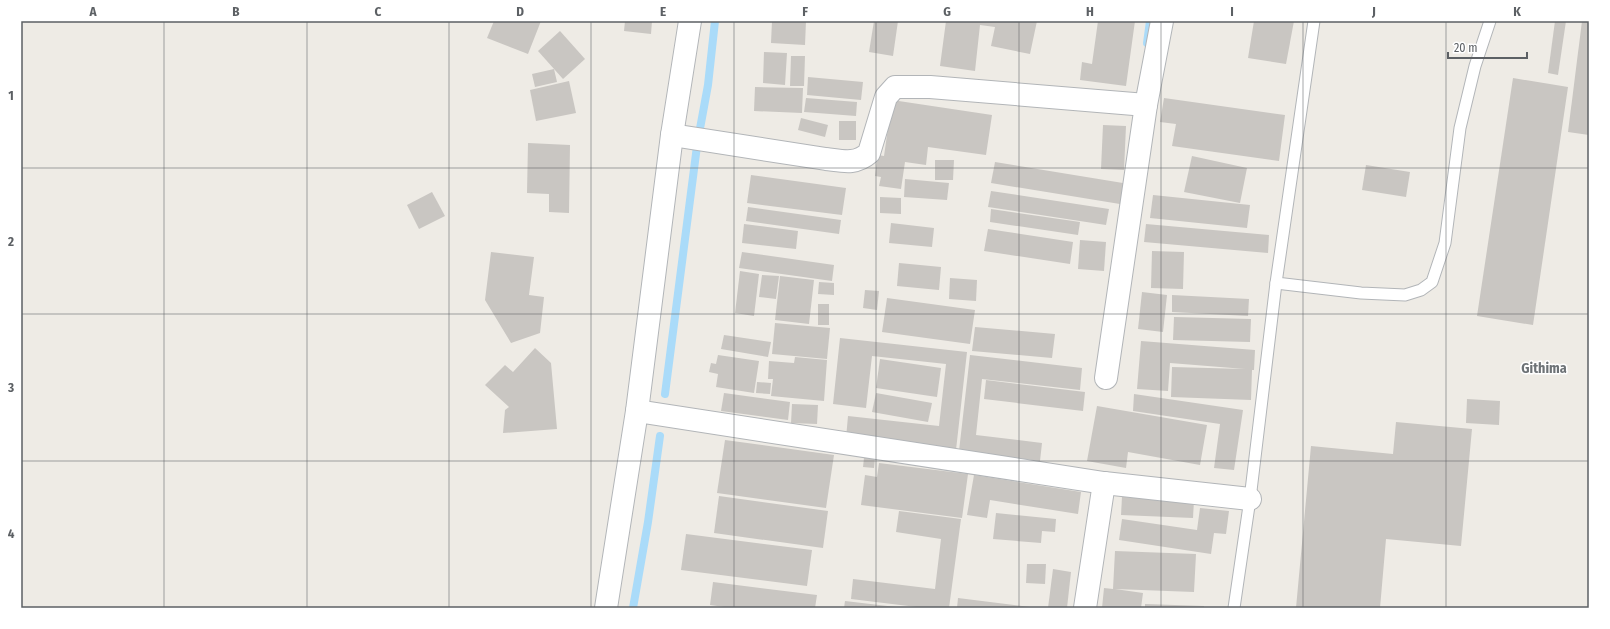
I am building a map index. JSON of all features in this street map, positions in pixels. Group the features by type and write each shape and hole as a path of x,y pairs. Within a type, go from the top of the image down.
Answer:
{"street":[{"path":"606,608 637,411 672,135 690,21"},
{"path":"1106,378 1146,105 1162,21"},
{"path":"672,135 826,159 851,161 862,159 869,153 886,97 895,87 930,87 1146,105"},
{"path":"637,411 1104,483 1250,499"},
{"path":"1085,608 1104,483"}],"lane":[{"path":"1234,608 1250,499 1276,283 1314,21"},
{"path":"1276,283 1361,293 1405,295 1421,290 1432,282 1445,243 1460,128 1475,66 1490,21"}],"building":[{"path":"494,21 541,21 528,54 487,38"},
{"path":"625,21 652,21 651,34 624,31"},
{"path":"772,21 806,21 805,45 771,43"},
{"path":"874,21 898,21 893,56 869,52"},
{"path":"946,21 1037,21 1030,54 991,46 995,27 980,25 975,71 940,66"},
{"path":"1098,21 1135,21 1126,86 1080,80 1082,62 1092,64"},
{"path":"1254,21 1294,21 1286,64 1248,58"},
{"path":"1555,21 1566,21 1558,75 1548,73"},
{"path":"1582,21 1589,21 1589,135 1568,132"},
{"path":"560,31 585,59 563,79 538,51"},
{"path":"764,52 787,53 785,85 763,83"},
{"path":"791,56 805,56 804,86 790,86"},
{"path":"554,69 557,82 535,87 532,74"},
{"path":"808,77 863,82 861,100 807,95"},
{"path":"1513,78 1568,87 1533,325 1477,316"},
{"path":"569,81 576,113 536,121 530,90"},
{"path":"755,87 803,88 802,113 754,111"},
{"path":"806,98 857,102 856,116 804,112"},
{"path":"1164,98 1285,115 1279,161 1172,146 1176,124 1160,122"},
{"path":"892,100 992,115 986,155 928,147 926,165 905,162 901,189 879,186 881,177 875,176 878,155 884,156"},
{"path":"801,118 828,125 825,137 798,130"},
{"path":"839,121 856,121 856,140 839,140"},
{"path":"1103,125 1126,126 1124,170 1101,169"},
{"path":"528,143 570,145 569,213 549,212 549,194 527,193"},
{"path":"1192,156 1247,168 1240,203 1184,192"},
{"path":"935,160 954,160 953,180 935,180"},
{"path":"995,162 1129,184 1126,205 991,183"},
{"path":"1366,165 1410,172 1406,197 1362,190"},
{"path":"751,175 846,188 842,215 747,203"},
{"path":"905,179 949,183 947,200 904,197"},
{"path":"991,191 1109,209 1106,225 988,207"},
{"path":"432,192 445,216 419,229 407,205"},
{"path":"1153,195 1250,205 1247,228 1150,218"},
{"path":"880,197 901,198 901,214 880,213"},
{"path":"748,207 841,220 839,234 746,221"},
{"path":"991,209 1080,222 1078,235 990,222"},
{"path":"891,223 934,228 932,247 889,243"},
{"path":"744,224 798,231 796,249 742,243"},
{"path":"1146,224 1269,235 1268,253 1144,242"},
{"path":"988,229 1073,242 1070,264 984,251"},
{"path":"1080,240 1106,242 1104,271 1078,269"},
{"path":"1152,251 1184,252 1183,289 1151,288"},
{"path":"491,252 534,257 529,295 544,297 540,333 511,343 485,300"},
{"path":"742,252 834,265 832,281 739,268"},
{"path":"899,263 941,267 939,290 897,286"},
{"path":"740,271 759,274 754,316 735,313"},
{"path":"762,275 779,276 776,299 759,297"},
{"path":"780,276 814,280 809,324 775,320"},
{"path":"950,278 977,280 976,301 949,299"},
{"path":"819,282 834,283 834,295 818,294"},
{"path":"865,290 879,291 877,310 863,308"},
{"path":"1142,292 1167,295 1163,332 1138,329"},
{"path":"1172,295 1249,299 1248,316 1172,312"},
{"path":"887,298 975,310 970,344 882,332"},
{"path":"818,304 829,304 829,325 818,325"},
{"path":"1174,317 1251,319 1250,342 1173,340"},
{"path":"775,323 830,328 827,359 772,354"},
{"path":"975,327 1055,334 1052,358 972,351"},
{"path":"724,335 771,342 768,357 721,349"},
{"path":"840,338 967,352 956,450 846,438 848,416 939,426 946,364 872,356 866,408 833,404"},
{"path":"1141,341 1255,350 1254,370 1252,370 1251,400 1171,397 1172,367 1245,369 1170,363 1168,391 1137,389"},
{"path":"535,348 551,363 557,429 503,433 505,410 509,407 485,385 505,365 513,372"},
{"path":"718,355 759,361 754,393 716,387 718,374 709,372 711,363 716,364"},
{"path":"970,355 1082,368 1080,390 982,379 976,435 1042,443 1040,461 959,451"},
{"path":"795,357 827,360 824,401 771,396 773,379 768,379 769,361 794,363"},
{"path":"880,359 941,368 937,397 876,388"},
{"path":"986,380 1085,392 1083,411 984,399"},
{"path":"757,382 771,383 770,394 756,393"},
{"path":"724,393 790,402 788,420 721,411"},
{"path":"876,393 932,403 928,422 872,412"},
{"path":"1134,394 1243,410 1234,470 1214,468 1220,424 1133,411"},
{"path":"1467,399 1500,401 1499,425 1466,423"},
{"path":"792,404 818,405 817,424 791,423"},
{"path":"1097,406 1207,425 1200,465 1128,452 1126,468 1087,461"},
{"path":"1396,422 1472,429 1461,546 1386,539 1380,608 1296,608 1311,446 1393,454"},
{"path":"725,440 834,455 826,508 717,493"},
{"path":"864,458 875,458 874,468 863,467"},
{"path":"879,463 968,474 962,518 861,505 865,475 877,477"},
{"path":"974,475 1081,492 1078,514 990,500 987,518 967,515"},
{"path":"719,496 828,511 823,548 714,533"},
{"path":"1122,497 1194,500 1193,518 1121,515"},
{"path":"1200,508 1229,511 1226,534 1214,533 1211,554 1119,540 1122,519 1197,530"},
{"path":"899,511 961,519 949,608 925,608 851,599 853,579 935,589 941,539 896,532"},
{"path":"996,513 1056,519 1055,532 1042,531 1041,543 993,539"},
{"path":"686,534 812,550 807,586 681,570"},
{"path":"1115,551 1196,554 1194,592 1115,589 1143,593 1141,608 1102,608 1104,588 1113,589"},
{"path":"1027,564 1046,564 1045,584 1026,583"},
{"path":"1053,569 1071,572 1067,608 1048,608"},
{"path":"713,582 817,595 815,608 732,608 710,605"},
{"path":"958,598 1030,607 1030,608 957,608"},
{"path":"845,601 896,607 896,608 844,608"},
{"path":"1145,604 1204,606 1204,608 1145,608"}],"waterway":[{"path":"699,134 708,85 715,21"},
{"path":"1147,43 1150,21"},
{"path":"665,394 697,146"},
{"path":"633,608 648,522 660,436"}],"district":[{"name":"Githima","path":"1544,368"}]}
